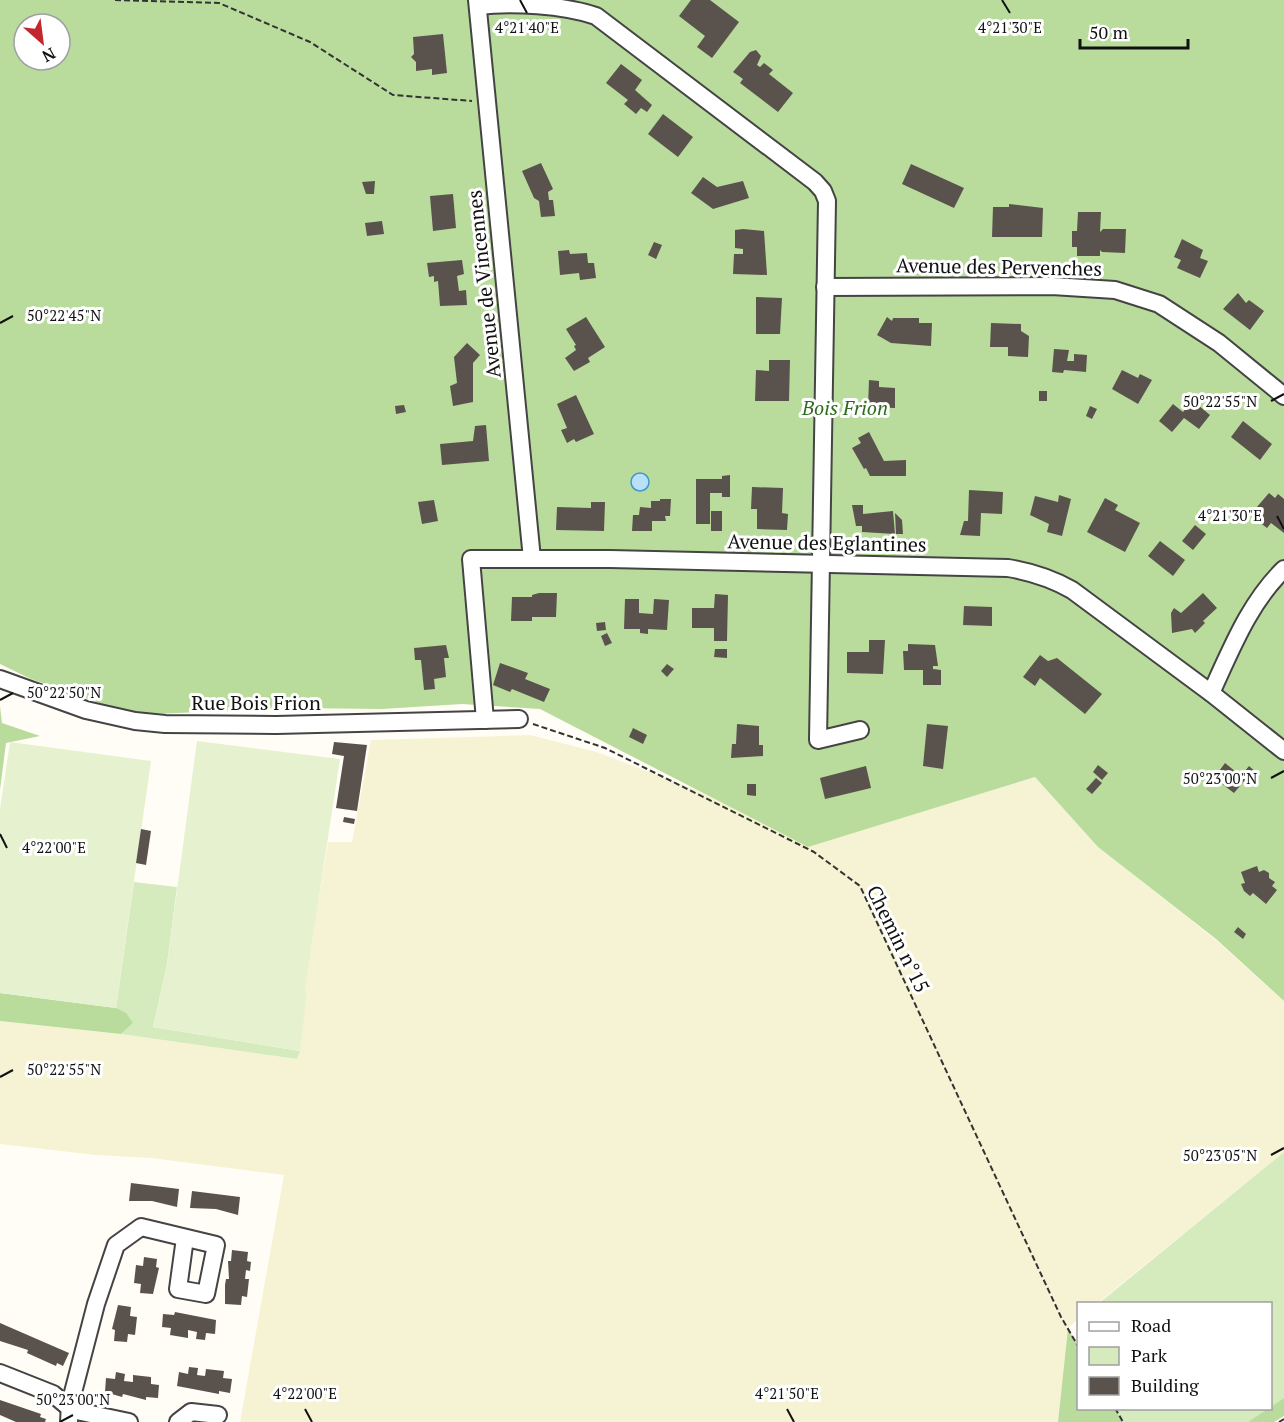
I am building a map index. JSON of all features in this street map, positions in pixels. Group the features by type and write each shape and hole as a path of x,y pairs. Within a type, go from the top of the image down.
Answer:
{"street":[{"name":"Avenue de Vincennes","path":"532,559 477,3 579,11 596,16 823,190 827,201 819,564 818,740 860,730"},
{"name":"Avenue des Pervenches","path":"825,287 1052,286 1115,290 1158,304 1219,343 1284,396"},
{"name":"Avenue des Eglantines","path":"484,720 471,559 1008,568 1032,572 1053,579 1072,590 1211,693 1284,751"},
{"path":"1211,693 1240,630 1267,588 1284,569"},
{"name":"Rue Bois Frion","path":"0,679 86,710 135,721 165,724 276,725 519,719"},
{"path":"70,1416 70,1404 96,1304 116,1245 141,1227 216,1245 206,1294 178,1289 185,1238"},
{"path":"0,1373 53,1394 70,1416 129,1422"},
{"path":"178,1422 191,1412 218,1415"}],"path":[{"path":"115,0 219,3 310,42 393,95 487,102"},
{"name":"Chemin n°15","path":"519,719 615,753 813,852 860,886 1061,1317 1077,1344"},
{"path":"1279,1422 1284,1419"}],"shaded area":[{"path":"530,735 597,752 699,791 807,846 1035,777 1098,847 1216,940 1284,1001 1284,1152 1099,1302 1077,1302 1077,1320 1068,1328 1058,1422 240,1422 284,1175 151,1158 96,1155 0,1144 0,1021 121,1034 297,1059 307,993 304,988 328,842 352,842 371,740"}],"green space":[{"name":"Bois Frion","path":"0,0 1284,0 1284,1001 1216,939 1098,847 1035,777 808,847 540,709 462,704 382,709 293,708 133,715 31,679 0,664"},
{"path":"0,706 2,723 40,736 6,743 0,790"},
{"path":"197,741 340,759 305,988 307,993 300,1051 153,1027 167,964"},
{"path":"10,742 151,761 116,1008 0,993 0,809"},
{"path":"134,882 177,887 167,964 153,1027 300,1051 297,1059 121,1034 133,1023 116,1008"},
{"path":"0,993 116,1008 126,1013 133,1023 121,1034 0,1021"},
{"path":"1284,1152 1284,1398 1272,1406 1272,1302 1100,1302"},
{"path":"1068,1328 1077,1344 1077,1410 1116,1410 1123,1422 1058,1422"},
{"path":"1284,1398 1284,1416 1274,1422 1248,1422 1266,1410 1272,1410 1272,1406"},
{"path":"1116,1410 1266,1410 1248,1422 1123,1422"}],"water":[{"path":"636,473 644,473 649,478 647,489 636,491 631,486 631,478"}],"building":[{"path":"691,0 710,0 739,22 712,58 697,47 705,36 679,16"},
{"path":"443,34 447,73 432,75 432,69 416,71 416,62 411,57 414,54 413,37"},
{"path":"756,50 761,56 757,65 760,67 764,63 773,70 769,74 793,93 778,112 740,83 743,79 733,72 750,52"},
{"path":"621,64 642,80 635,90 652,105 647,112 641,108 636,114 624,104 628,100 606,83"},
{"path":"663,114 693,137 678,157 648,134"},
{"path":"541,163 553,189 548,192 549,200 553,200 555,216 541,217 539,201 534,198 522,171"},
{"path":"911,164 964,188 954,208 902,184"},
{"path":"703,177 717,187 743,181 749,198 713,209 691,193"},
{"path":"375,181 374,194 366,194 362,182"},
{"path":"453,194 456,228 433,231 430,196"},
{"path":"1009,204 1043,208 1042,237 992,237 993,207 1009,207"},
{"path":"1078,212 1101,212 1100,232 1103,229 1126,229 1125,253 1100,250 1100,256 1077,256 1077,247 1072,247 1072,231 1077,231"},
{"path":"382,221 384,234 367,236 365,223"},
{"path":"735,230 764,231 767,275 733,274 734,254 743,254 743,249 735,248"},
{"path":"1182,239 1203,250 1200,258 1208,261 1200,278 1177,268 1181,260 1174,257"},
{"path":"654,242 662,245 656,259 648,255"},
{"path":"569,250 570,254 587,253 588,263 594,263 596,278 580,280 579,273 560,275 558,251"},
{"path":"462,260 464,274 457,276 459,291 466,290 467,305 440,306 438,281 434,282 434,276 429,277 427,263"},
{"path":"1238,293 1246,303 1249,300 1264,311 1250,330 1223,309"},
{"path":"756,297 782,298 780,334 756,334"},
{"path":"586,317 605,347 588,358 590,362 574,371 565,358 576,350 574,346 576,345 566,329"},
{"path":"887,317 892,321 893,318 919,318 919,323 932,323 931,346 891,343 877,335"},
{"path":"991,323 1021,324 1021,331 1029,336 1028,357 1008,356 1008,347 990,347"},
{"path":"467,343 480,355 473,363 473,402 453,406 450,386 457,383 454,357"},
{"path":"1054,349 1069,350 1067,361 1074,361 1074,354 1087,355 1086,372 1064,370 1063,373 1052,372"},
{"path":"769,360 790,360 789,401 755,401 756,370 769,371"},
{"path":"1122,370 1138,378 1140,374 1152,380 1138,404 1112,389"},
{"path":"869,380 879,381 879,387 895,388 895,408 868,407"},
{"path":"1039,391 1047,391 1047,401 1039,401"},
{"path":"576,395 594,434 576,442 574,439 567,443 561,430 567,428 557,404"},
{"path":"1192,400 1210,415 1199,429 1184,418 1172,432 1159,421 1173,404 1183,412"},
{"path":"404,405 406,412 396,414 395,406"},
{"path":"1090,406 1097,409 1092,419 1086,416"},
{"path":"1243,421 1272,444 1260,460 1231,437"},
{"path":"486,425 489,461 442,465 440,444 473,441 475,426"},
{"path":"869,432 884,461 906,460 906,476 870,476 866,468 864,469 852,448 861,443 858,438"},
{"path":"730,475 730,497 722,497 722,493 710,493 710,524 696,524 696,479 722,479 722,476"},
{"path":"752,487 783,488 782,513 788,514 787,530 757,529 757,509 751,509"},
{"path":"969,490 1003,492 1002,514 981,513 980,536 960,535 964,521 968,521"},
{"path":"1269,493 1275,498 1278,494 1284,499 1284,533 1271,523 1267,528 1250,515"},
{"path":"1059,495 1071,499 1062,536 1047,532 1049,524 1030,515 1035,496 1058,502"},
{"path":"1105,498 1118,505 1115,510 1140,523 1125,552 1087,532"},
{"path":"660,499 671,499 670,516 665,516 666,521 652,521 652,531 632,531 633,515 639,515 640,507 651,508 651,501 660,501"},
{"path":"434,500 438,521 422,524 418,502"},
{"path":"591,502 605,502 604,531 556,530 557,507 591,508"},
{"path":"852,505 863,505 863,514 893,511 895,534 862,532 862,526 856,526"},
{"path":"711,511 722,511 722,531 711,531"},
{"path":"895,513 902,520 903,534 896,534"},
{"path":"1195,525 1206,534 1193,550 1182,541"},
{"path":"1160,541 1185,560 1173,576 1148,556"},
{"path":"539,593 557,593 556,617 532,617 532,621 511,621 512,597 532,597"},
{"path":"1203,593 1217,608 1203,621 1205,623 1195,633 1192,629 1172,633 1171,613 1174,608 1181,613"},
{"path":"715,594 728,595 727,641 714,641 714,628 692,628 692,608 714,608"},
{"path":"625,599 639,599 639,613 653,614 654,599 669,600 667,630 648,629 648,634 640,633 640,629 624,629"},
{"path":"964,606 992,607 992,626 963,625"},
{"path":"605,622 606,630 597,631 596,623"},
{"path":"607,633 612,643 605,646 601,636"},
{"path":"869,640 885,640 883,674 847,673 847,652 869,652"},
{"path":"908,644 935,645 938,666 933,666 933,669 941,670 941,685 923,685 923,670 904,670 903,651 908,651"},
{"path":"446,645 449,658 444,658 446,677 434,679 435,689 424,690 421,660 415,660 414,648"},
{"path":"715,649 727,649 727,658 714,657"},
{"path":"1040,655 1048,661 1057,658 1102,694 1085,714 1040,678 1035,686 1023,677"},
{"path":"500,663 528,673 525,679 550,689 544,702 512,689 510,692 493,685"},
{"path":"667,664 674,669 667,677 661,671"},
{"path":"737,724 759,726 759,745 763,745 763,756 731,758 732,744 736,744"},
{"path":"927,724 948,726 943,769 923,766"},
{"path":"633,728 647,735 643,744 629,737"},
{"path":"334,742 367,745 357,811 336,808 344,756 332,754"},
{"path":"1225,763 1241,776 1249,766 1259,775 1251,785 1245,780 1234,793 1214,778"},
{"path":"1098,765 1108,773 1102,780 1093,772"},
{"path":"866,766 871,788 825,799 820,778"},
{"path":"1096,778 1102,783 1092,794 1086,789"},
{"path":"747,784 756,784 756,796 747,795"},
{"path":"344,817 355,819 354,824 343,822"},
{"path":"141,829 151,831 146,865 136,863"},
{"path":"1257,866 1259,872 1264,870 1269,873 1269,878 1275,882 1272,886 1277,890 1266,904 1253,893 1250,896 1241,884 1245,883 1241,872"},
{"path":"1238,927 1246,934 1243,939 1234,932"},
{"path":"131,1183 179,1189 177,1207 152,1201 129,1201"},
{"path":"192,1191 240,1197 238,1215 216,1209 190,1208"},
{"path":"232,1250 248,1252 247,1261 251,1262 250,1271 246,1270 245,1279 249,1279 247,1297 242,1296 241,1305 225,1304 225,1285 226,1279 229,1279 228,1261 231,1261"},
{"path":"144,1257 157,1259 156,1267 159,1268 153,1294 140,1293 141,1284 134,1283 136,1265 143,1266"},
{"path":"118,1305 131,1307 130,1316 137,1317 135,1335 128,1334 127,1342 114,1341 115,1330 112,1329"},
{"path":"175,1312 216,1320 215,1334 206,1333 205,1340 196,1339 197,1332 188,1330 188,1338 170,1335 171,1328 162,1327 163,1314 174,1315"},
{"path":"0,1323 69,1353 63,1366 57,1363 56,1366 27,1353 28,1350 0,1341"},
{"path":"189,1367 198,1368 197,1375 205,1376 206,1369 224,1371 223,1378 232,1379 230,1393 219,1391 219,1394 177,1386 179,1372 188,1374"},
{"path":"116,1372 125,1374 124,1381 133,1382 133,1375 151,1377 151,1384 159,1385 158,1398 146,1397 146,1400 105,1392 106,1378 115,1379"},
{"path":"0,1400 41,1414 40,1417 46,1419 45,1422 16,1422 0,1415"}]}
